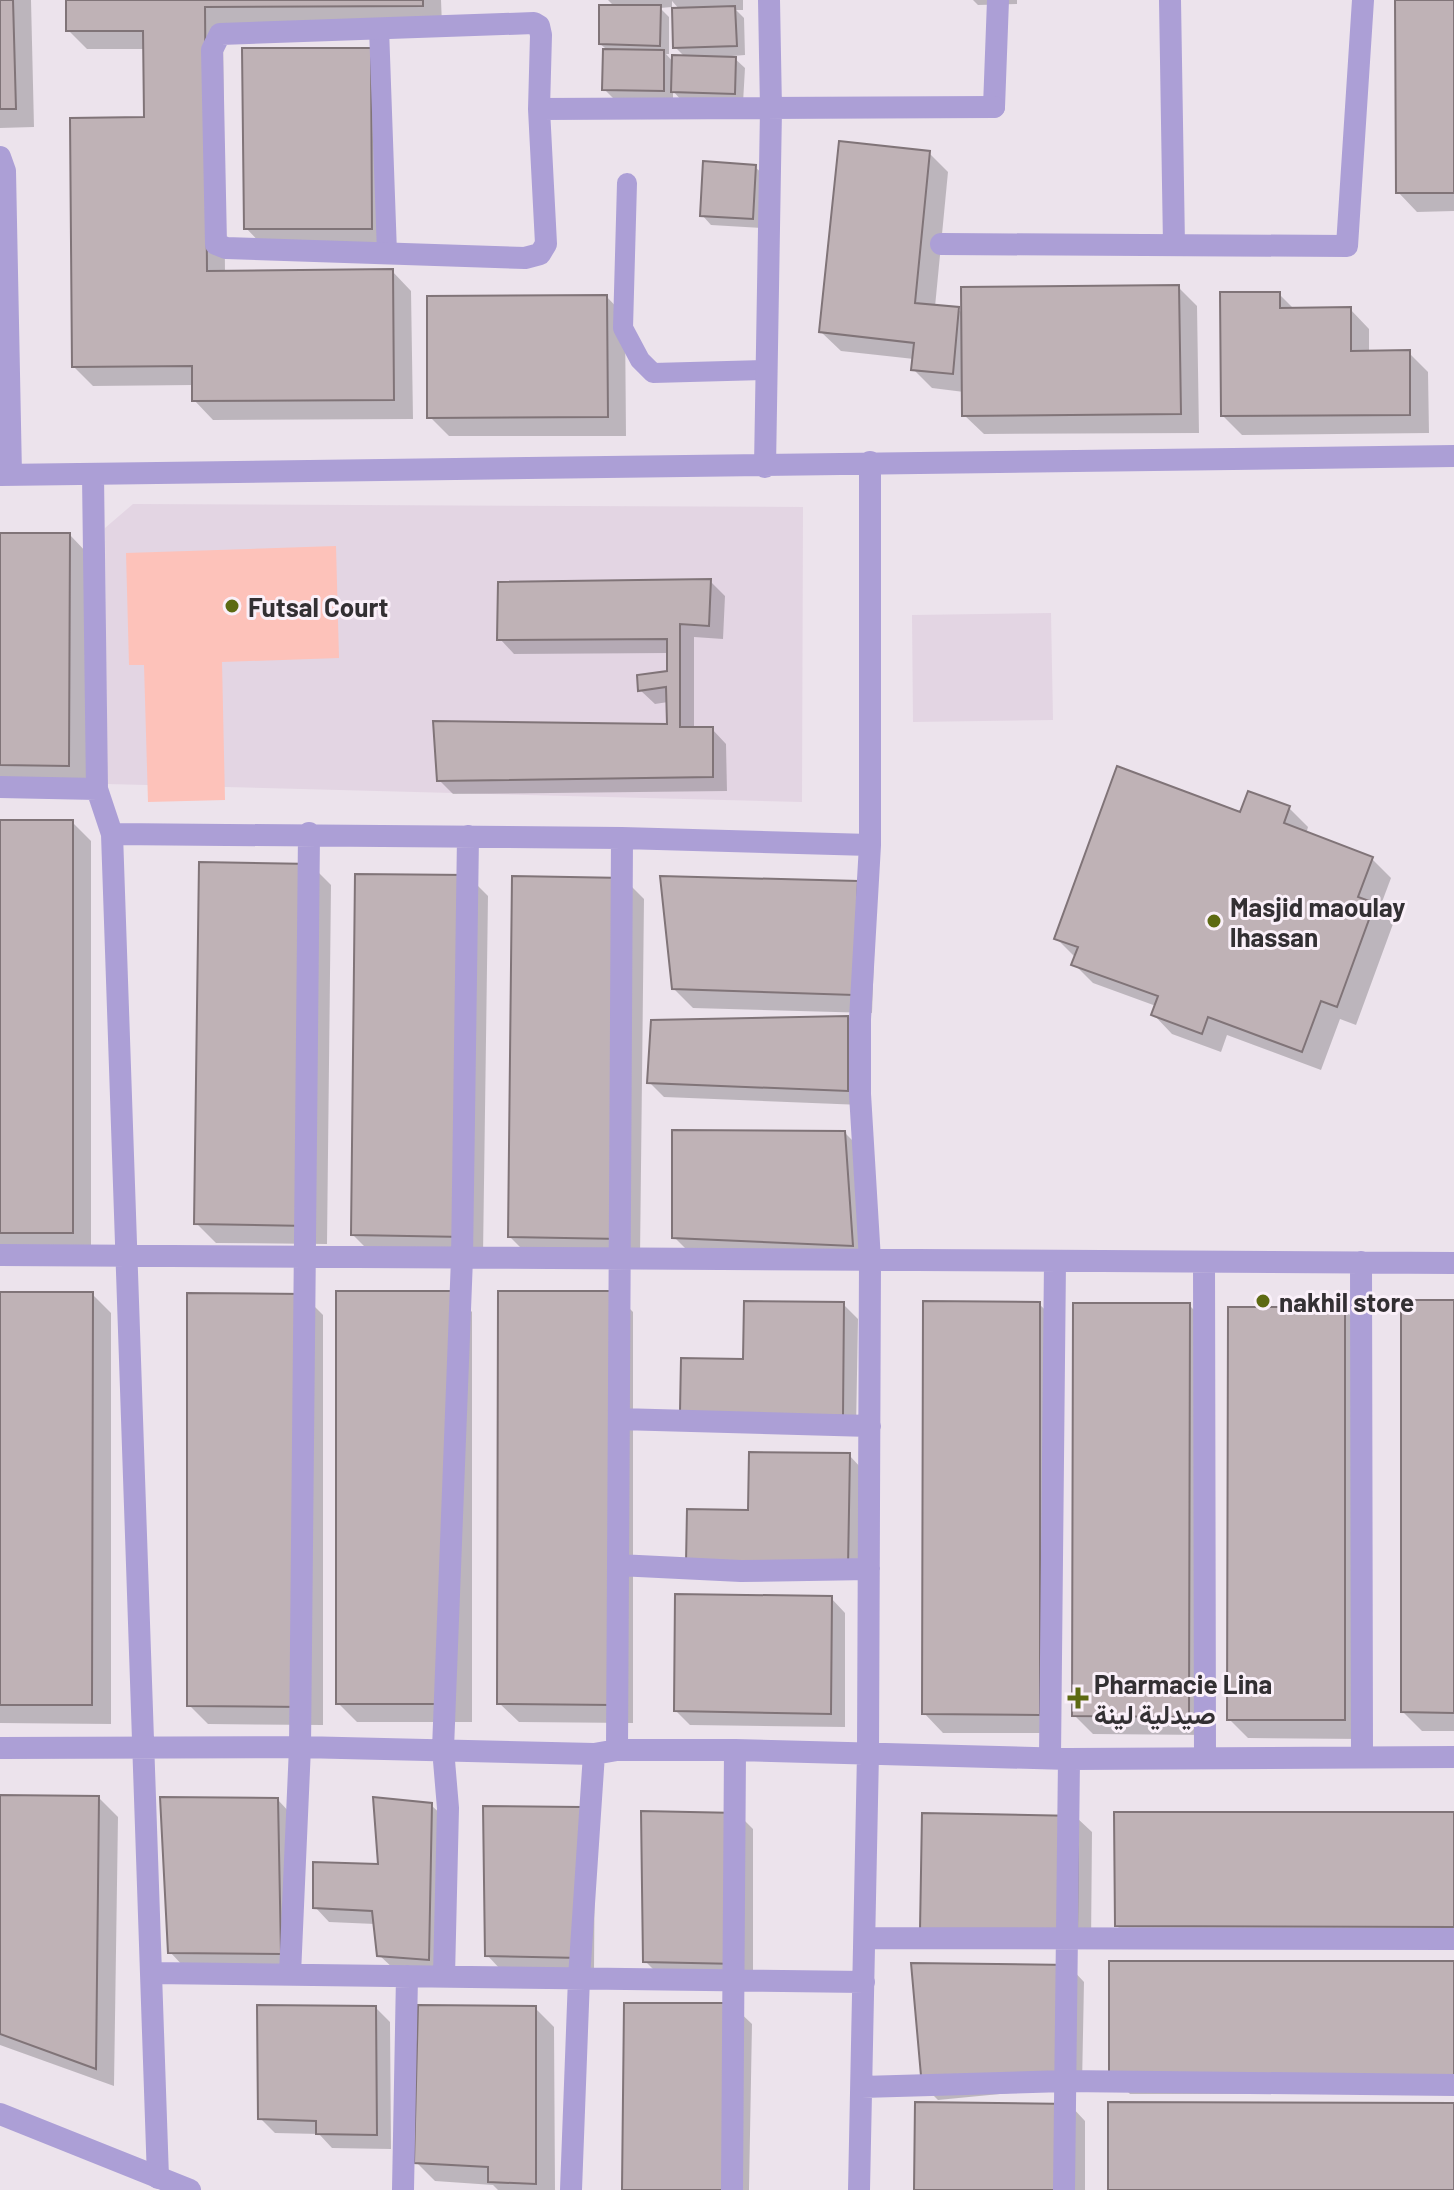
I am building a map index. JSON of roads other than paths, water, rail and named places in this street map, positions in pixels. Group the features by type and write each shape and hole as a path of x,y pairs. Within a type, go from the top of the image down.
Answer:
{"street":[{"path":"765,467 771,109 769,0"},
{"path":"539,109 994,107 998,0"},
{"path":"1170,0 1174,245"},
{"path":"941,244 1347,246 1363,0"},
{"path":"534,23 539,26 541,35 539,109 546,244 540,254 525,258 226,248 216,244 212,50 220,34 534,23"},
{"path":"0,157 5,171 6,475 1454,456"},
{"path":"859,2190 868,1753 870,1260 860,1094 870,845 870,462"},
{"path":"93,475 97,789 112,834 158,2178"},
{"path":"0,787 97,789"},
{"path":"112,834 309,833 870,845"},
{"path":"290,1974 300,1747 309,833"},
{"path":"444,1976 448,1808 443,1749 462,1258 468,836"},
{"path":"617,1750 622,838"},
{"path":"0,1255 1454,1263"},
{"path":"1055,1261 1059,1758 1066,1936 1064,2190"},
{"path":"1204,1262 1205,1757"},
{"path":"1361,1262 1362,1757"},
{"path":"619,1419 870,1426"},
{"path":"618,1565 741,1571 869,1569"},
{"path":"0,1748 300,1747 594,1754 617,1750 735,1750 1059,1758 1454,1757"},
{"path":"732,2190 735,1750"},
{"path":"571,2190 579,1978 594,1754"},
{"path":"865,1938 1454,1939"},
{"path":"151,1973 864,1982"},
{"path":"403,2190 407,1976"},
{"path":"862,2087 1065,2081 1454,2085"},
{"path":"0,2114 190,2190"}],"lane":[{"path":"379,28 387,253"},
{"path":"627,183 623,328 640,360 653,373 767,370"}],"place":[{"name":"Futsal Court","path":"232,606"},
{"name":"Masjid maoulay lhassan","path":"1214,921"},
{"name":"nakhil store","path":"1263,1301"},
{"name":"Pharmacie Lina صيدلية لينة","path":"1078,1698"}]}
